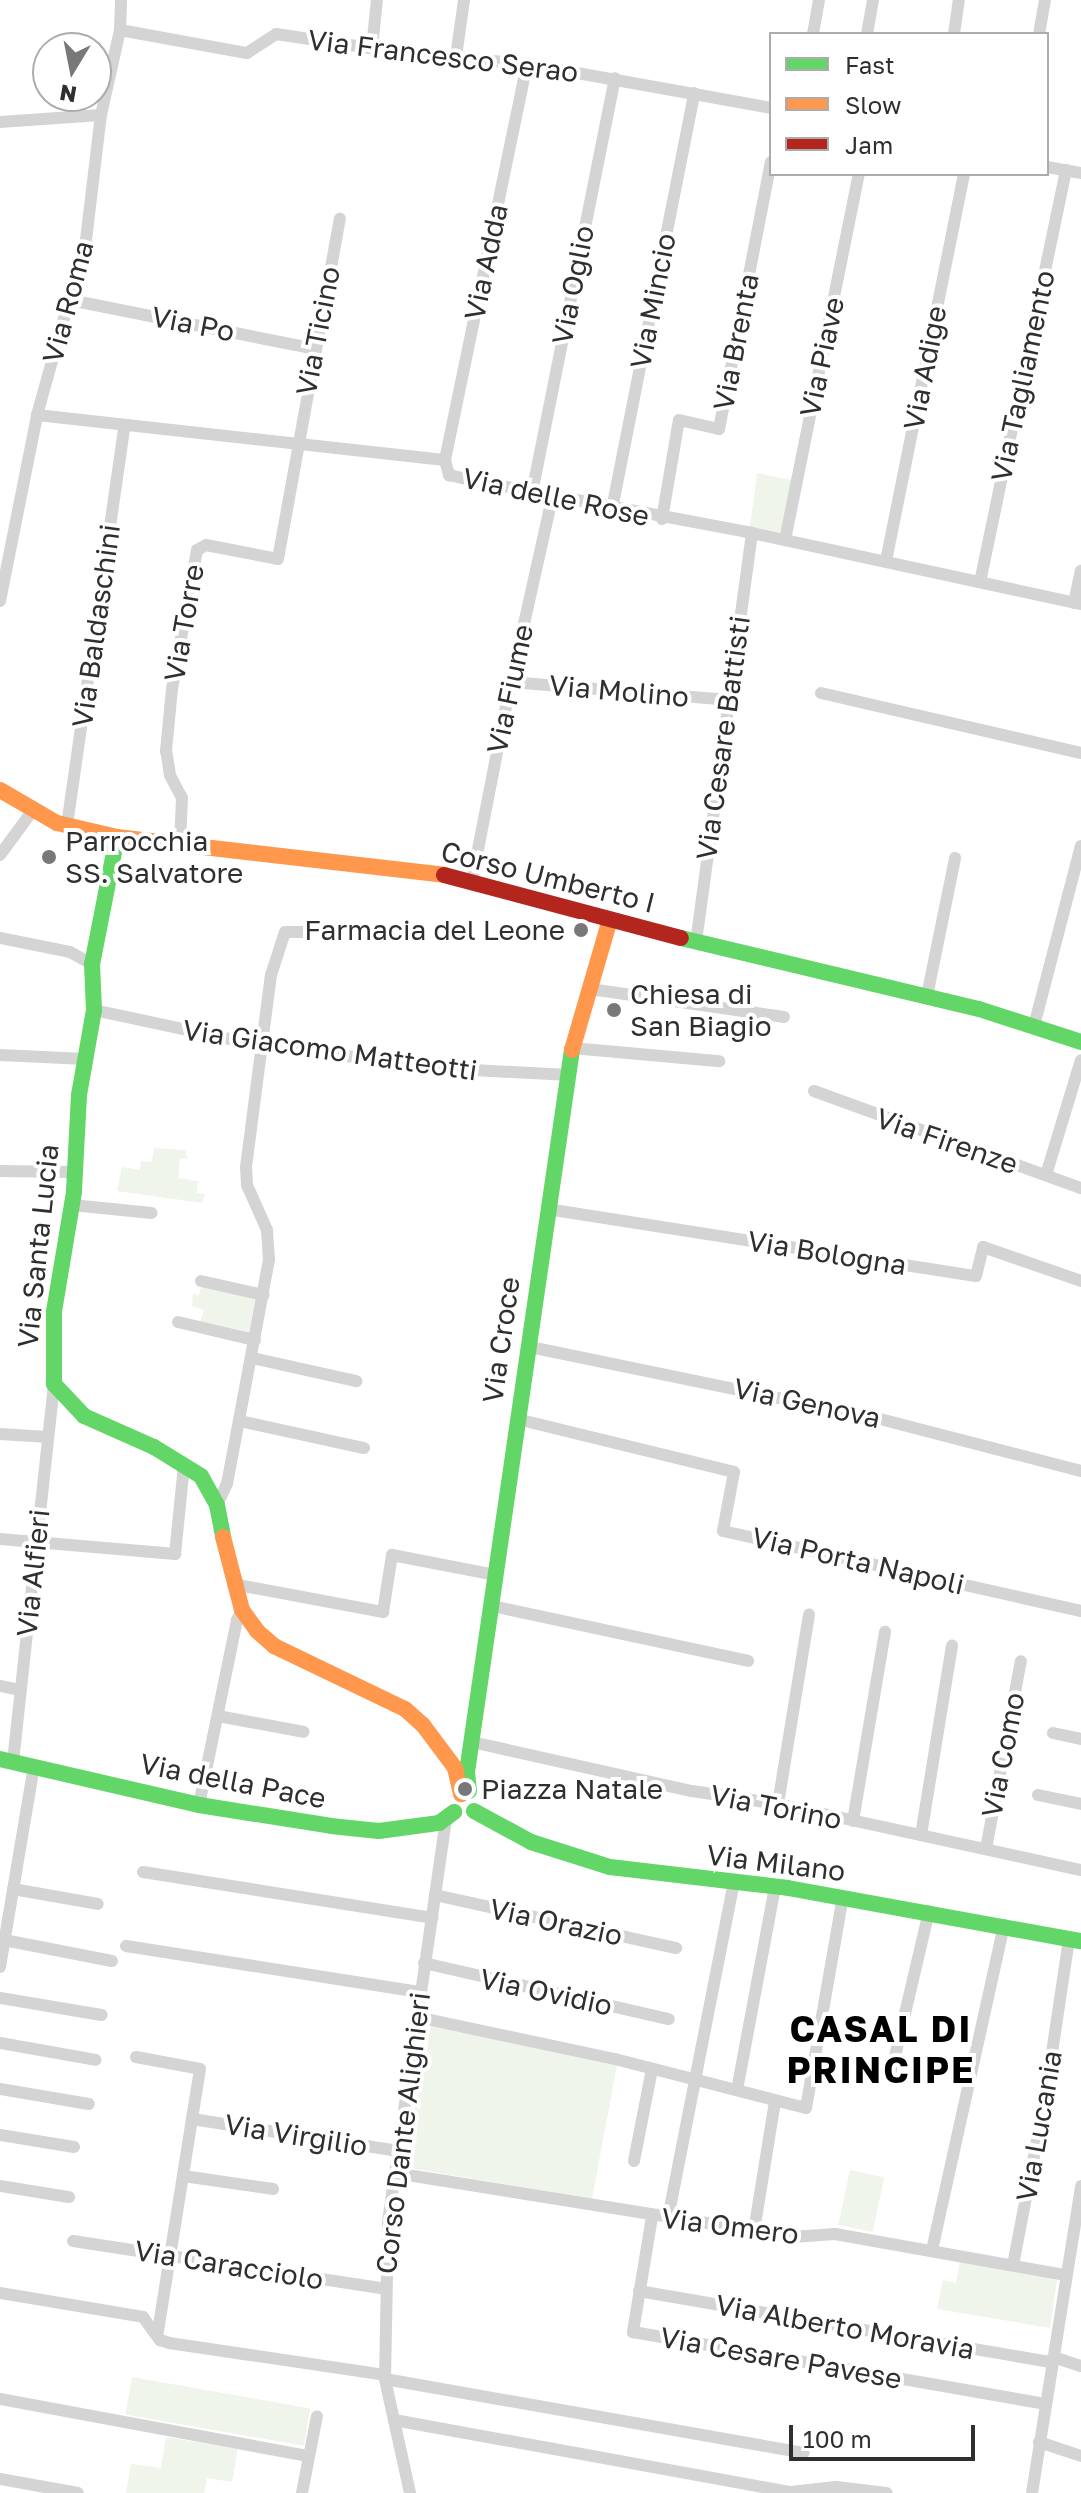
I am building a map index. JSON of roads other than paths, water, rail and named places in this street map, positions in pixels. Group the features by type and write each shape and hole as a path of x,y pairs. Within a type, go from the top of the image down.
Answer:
{"street":[{"name":"Via Roma","path":"0,601 37,415 86,240 101,115 120,30 121,0"},
{"path":"372,48 377,0"},
{"path":"456,57 464,0"},
{"path":"813,32 819,0"},
{"path":"867,32 873,0"},
{"path":"954,32 959,0"},
{"path":"1039,32 1045,0"},
{"name":"Via Francesco Serao","path":"120,30 247,53 276,34 372,48 527,64 769,108"},
{"name":"Via Adda","path":"445,460 527,64"},
{"name":"Via Oglio","path":"532,493 615,78"},
{"name":"Via Mincio","path":"612,509 694,93"},
{"path":"0,122 101,115"},
{"path":"1049,167 1081,173"},
{"name":"Via Tagliamento","path":"980,582 1066,170"},
{"name":"Via Brenta","path":"662,519 679,420 719,429 769,172"},
{"name":"Via Piave","path":"785,540 859,176"},
{"name":"Via Adige","path":"886,561 964,176"},
{"name":"Via Ticino","path":"296,444 340,219"},
{"name":"Via Po","path":"70,300 315,349"},
{"name":"Via delle Rose","path":"37,415 445,460 449,475 552,498 752,533 1078,604"},
{"name":"Via Baldaschini","path":"67,825 124,427"},
{"name":"Via Torre","path":"180,845 182,798 170,775 166,751 172,689 197,550 206,545 278,559 296,444"},
{"name":"Via Fiume","path":"472,880 511,682 552,498"},
{"name":"Via Cesare Battisti","path":"696,942 752,533"},
{"path":"1078,604 1081,571"},
{"name":"Via Molino","path":"511,682 728,700"},
{"path":"821,693 1081,753"},
{"name":"Corso Umberto I","path":"0,790 33,810 67,825 117,837 472,880 696,942 927,996 1081,1042"},
{"path":"0,855 33,810"},
{"name":"Via Santa Lucia","path":"117,837 92,964 94,1010 85,1059 72,1205 54,1312 54,1384 70,1405 84,1416 154,1447 201,1476 217,1505 233,1584 242,1610 257,1631 274,1646 405,1709 423,1725 455,1768 468,1800"},
{"path":"1034,1026 1081,846"},
{"path":"927,996 955,858"},
{"name":"Via Croce","path":"468,1800 467,1772 530,1347 534,1290 572,1048 610,919"},
{"path":"217,1505 227,1484 269,1260 267,1230 247,1185 246,1167 262,1046 279,945 285,932 309,932"},
{"path":"0,938 70,952 92,964"},
{"path":"590,989 784,1017"},
{"name":"Via Giacomo Matteotti","path":"94,1010 262,1046 454,1069 569,1075"},
{"path":"572,1048 719,1061"},
{"path":"0,1055 85,1059"},
{"path":"1046,1175 1081,1060"},
{"name":"Via Firenze","path":"814,1091 1081,1188"},
{"path":"0,1171 73,1172"},
{"path":"72,1205 152,1213"},
{"name":"Via Bologna","path":"547,1209 976,1276 983,1247 1081,1281"},
{"path":"201,1281 263,1295"},
{"path":"178,1322 255,1340"},
{"name":"Via Genova","path":"530,1347 880,1419 1081,1471"},
{"path":"252,1358 356,1381"},
{"name":"Via Alfieri","path":"7,1761 20,1690 54,1384"},
{"name":"Via Porta Napoli","path":"517,1419 734,1472 723,1531 1081,1611"},
{"path":"240,1421 364,1448"},
{"path":"0,1434 48,1437"},
{"path":"0,1539 175,1554 184,1466"},
{"path":"233,1584 383,1612 392,1555 496,1575"},
{"path":"492,1606 748,1661"},
{"path":"199,1805 237,1620 242,1610"},
{"path":"778,1804 809,1615"},
{"path":"853,1821 885,1632"},
{"path":"921,1835 952,1646"},
{"name":"Via Como","path":"986,1849 1021,1661"},
{"path":"0,1686 20,1690"},
{"path":"218,1716 304,1732"},
{"path":"1053,1733 1081,1739"},
{"name":"Via Torino","path":"472,1742 692,1791 778,1804 1081,1870"},
{"name":"Via della Pace","path":"7,1761 199,1805 379,1831 450,1816"},
{"path":"0,1967 34,1766"},
{"path":"1038,1795 1081,1804"},
{"path":"450,1816 453,1799 468,1800"},
{"name":"Via Milano","path":"468,1800 561,1855 610,1867 843,1897 1075,1940"},
{"name":"Corso Dante Alighieri","path":"410,2493 385,2377 388,2222 419,1992 450,1816"},
{"path":"143,1872 432,1918"},
{"path":"668,2218 734,1883"},
{"path":"737,2090 775,1887"},
{"path":"13,1889 98,1904"},
{"name":"Via Orazio","path":"435,1895 676,1948"},
{"path":"417,2017 652,2069 806,2108 843,1897"},
{"path":"892,2069 929,1911"},
{"path":"932,2250 1004,1925"},
{"name":"Via Lucania","path":"1013,2265 1075,1940"},
{"path":"126,1946 419,1992"},
{"path":"2,1949 112,1961"},
{"name":"Via Ovidio","path":"424,1963 669,2019"},
{"path":"0,1998 102,2015"},
{"path":"0,2043 96,2060"},
{"path":"136,2057 200,2069 157,2336"},
{"path":"634,2161 652,2069"},
{"path":"0,2089 89,2104"},
{"path":"754,2231 775,2102"},
{"name":"Via Virgilio","path":"192,2119 399,2151"},
{"path":"0,2135 74,2147"},
{"name":"Via Omero","path":"395,2173 652,2217 793,2237 835,2234 1065,2275"},
{"path":"183,2176 273,2189"},
{"path":"0,2186 69,2197"},
{"path":"1032,2493 1081,2186"},
{"name":"Via Cesare Pavese","path":"652,2217 633,2332 1044,2404"},
{"name":"Via Caracciolo","path":"73,2241 385,2289"},
{"path":"1068,2261 1081,2266"},
{"name":"Via Alberto Moravia","path":"639,2291 1081,2366"},
{"path":"0,2293 143,2317 157,2336 169,2343 385,2377 804,2453"},
{"path":"0,2399 309,2456"},
{"path":"302,2493 317,2416"},
{"path":"394,2420 791,2492 836,2487 887,2493"},
{"path":"1039,2442 1081,2456"},
{"path":"0,2479 78,2493"}],"place":[{"name":"Parrocchia SS. Salvatore","path":"49,857"},
{"name":"Farmacia del Leone","path":"581,930"},
{"name":"Chiesa di San Biagio","path":"614,1010"},
{"name":"Piazza Natale","path":"465,1789"}],"district":[{"name":"CASAL DI PRINCIPE","path":"881,2048"}]}
